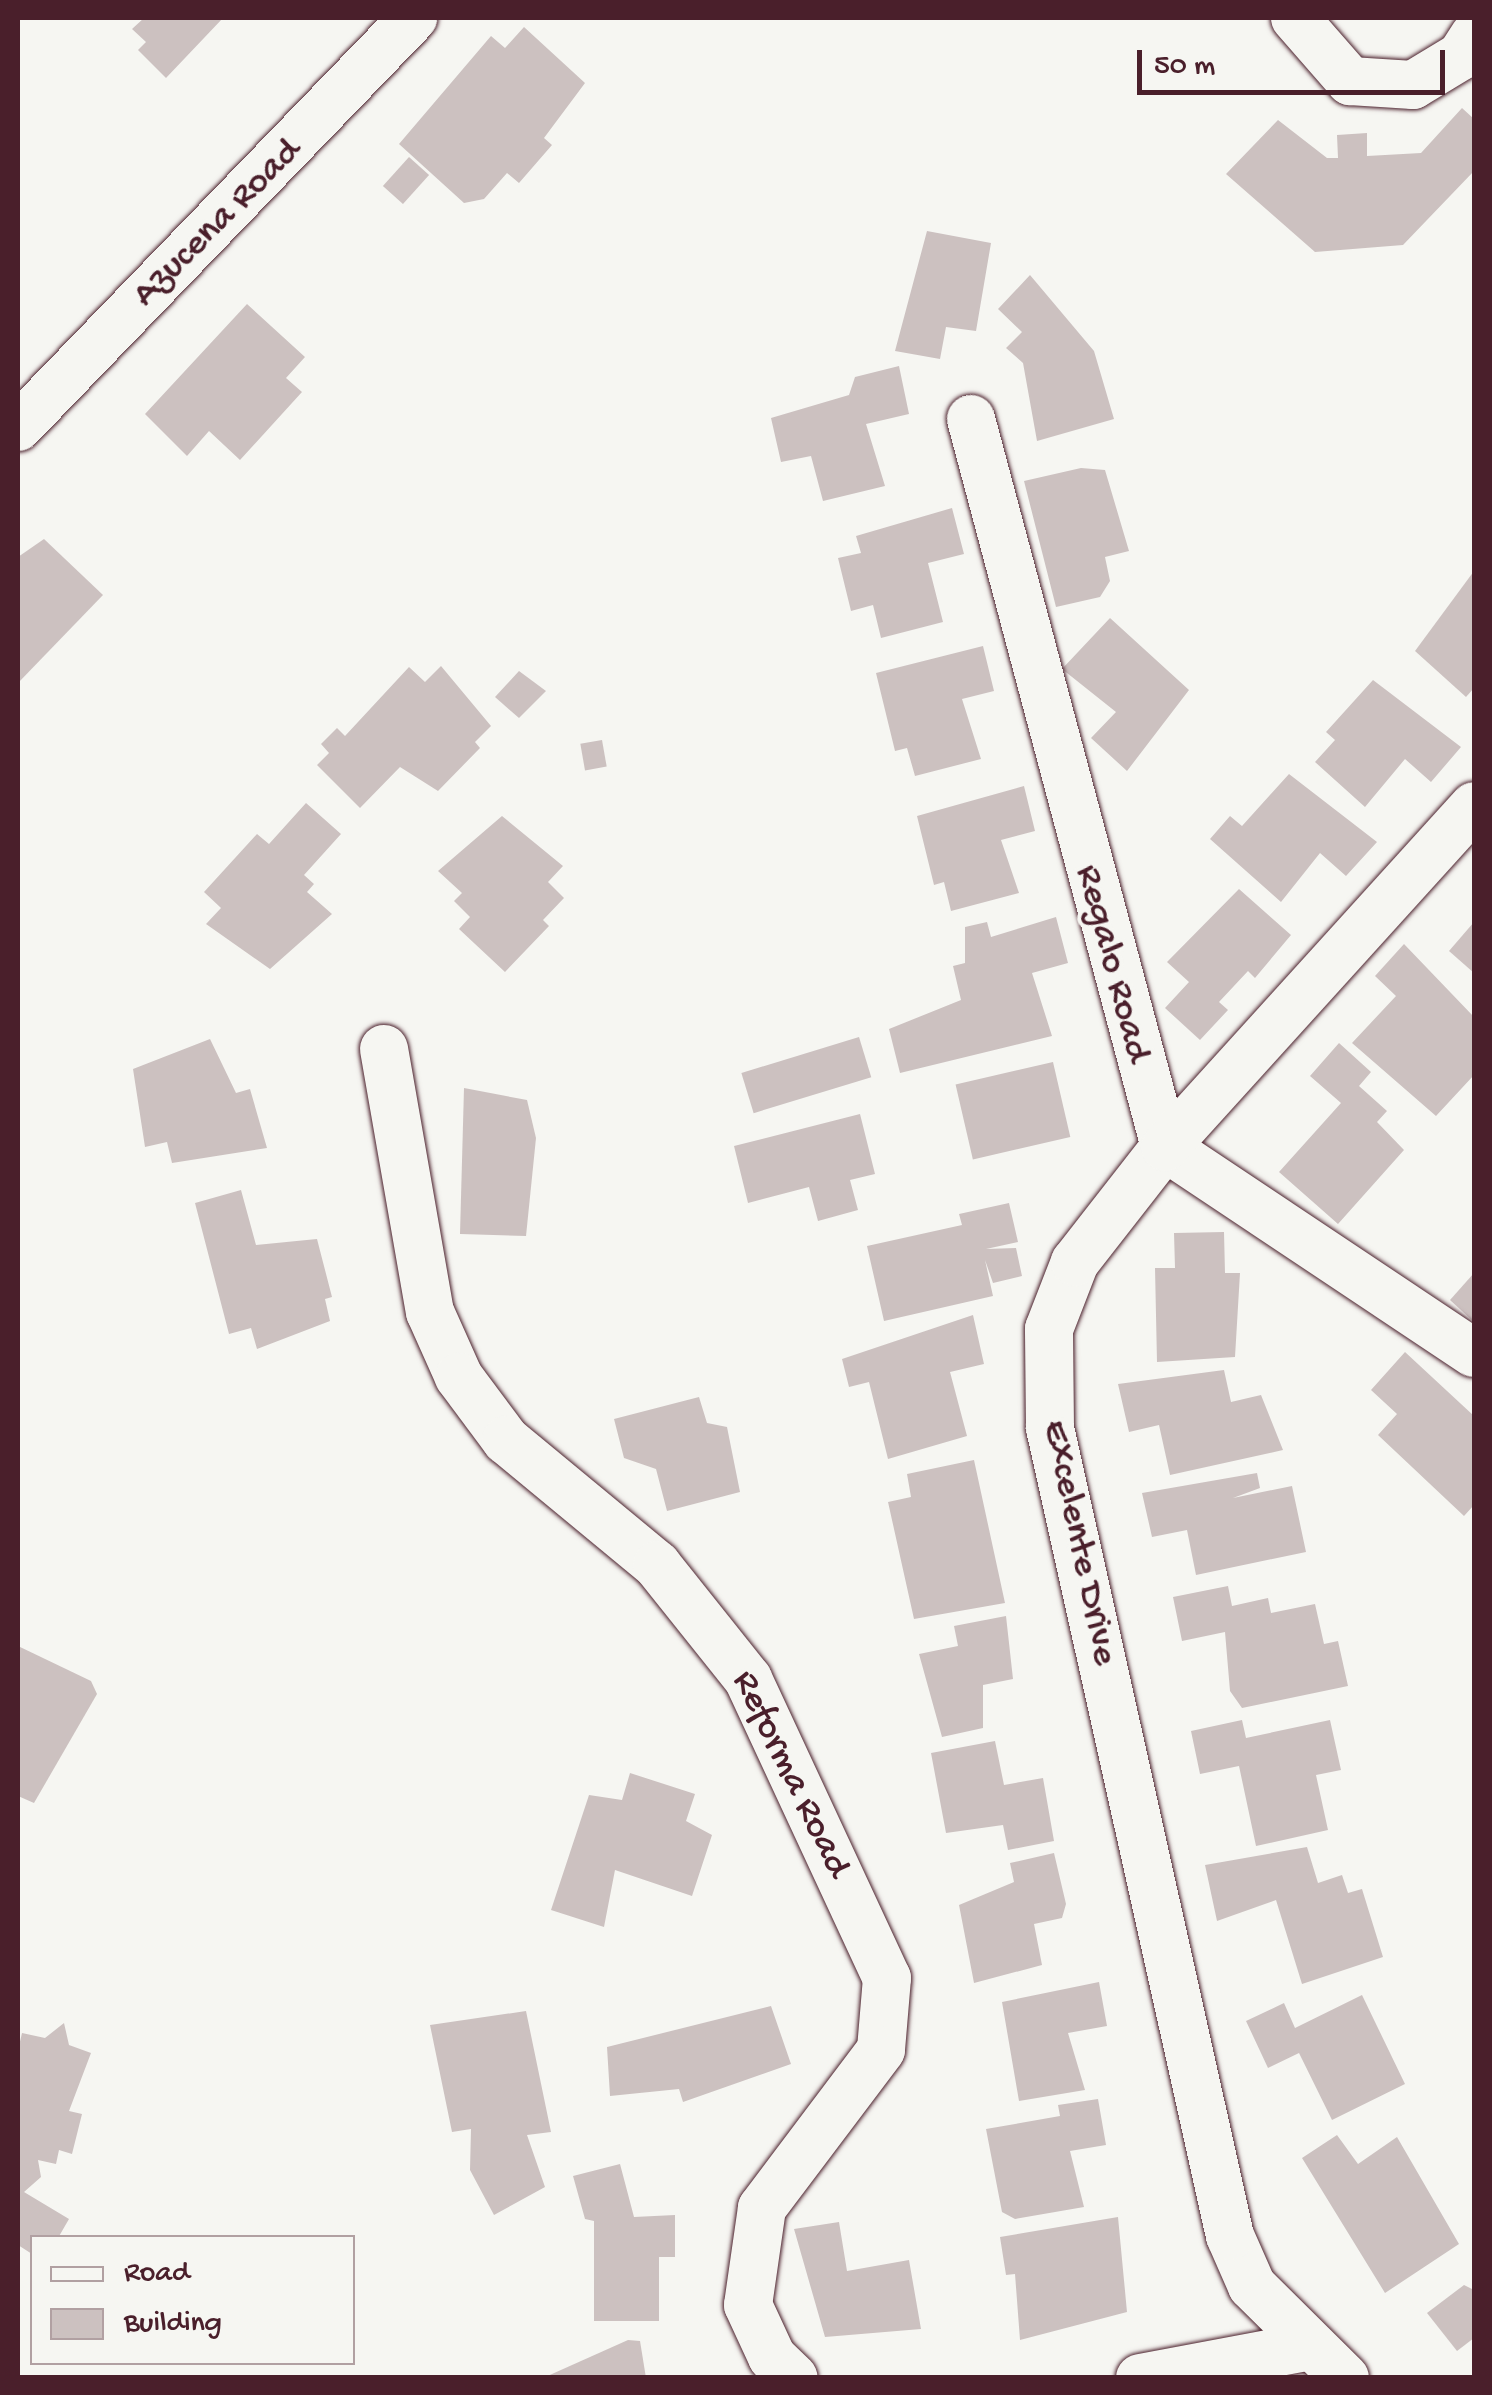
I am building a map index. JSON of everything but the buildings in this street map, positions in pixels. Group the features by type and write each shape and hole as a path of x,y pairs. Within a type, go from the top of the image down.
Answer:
{"street":[{"name":"Azucena Road","path":"18,427 413,18"},
{"path":"1295,18 1350,81 1413,85 1461,56 1474,36"},
{"name":"Regalo Road","path":"971,419 1165,1147"},
{"name":"Excelente Drive","path":"1345,2378 1305,2347 1252,2286 1230,2236 1050,1428 1048,1329 1075,1262 1165,1147 1474,806"},
{"name":"Reforma Road","path":"384,1049 430,1312 459,1376 506,1440 657,1565 748,1678 887,1978 881,2050 762,2208 748,2306 772,2357 794,2378"},
{"path":"1165,1147 1474,1353"},
{"path":"1140,2378 1305,2347"}]}
